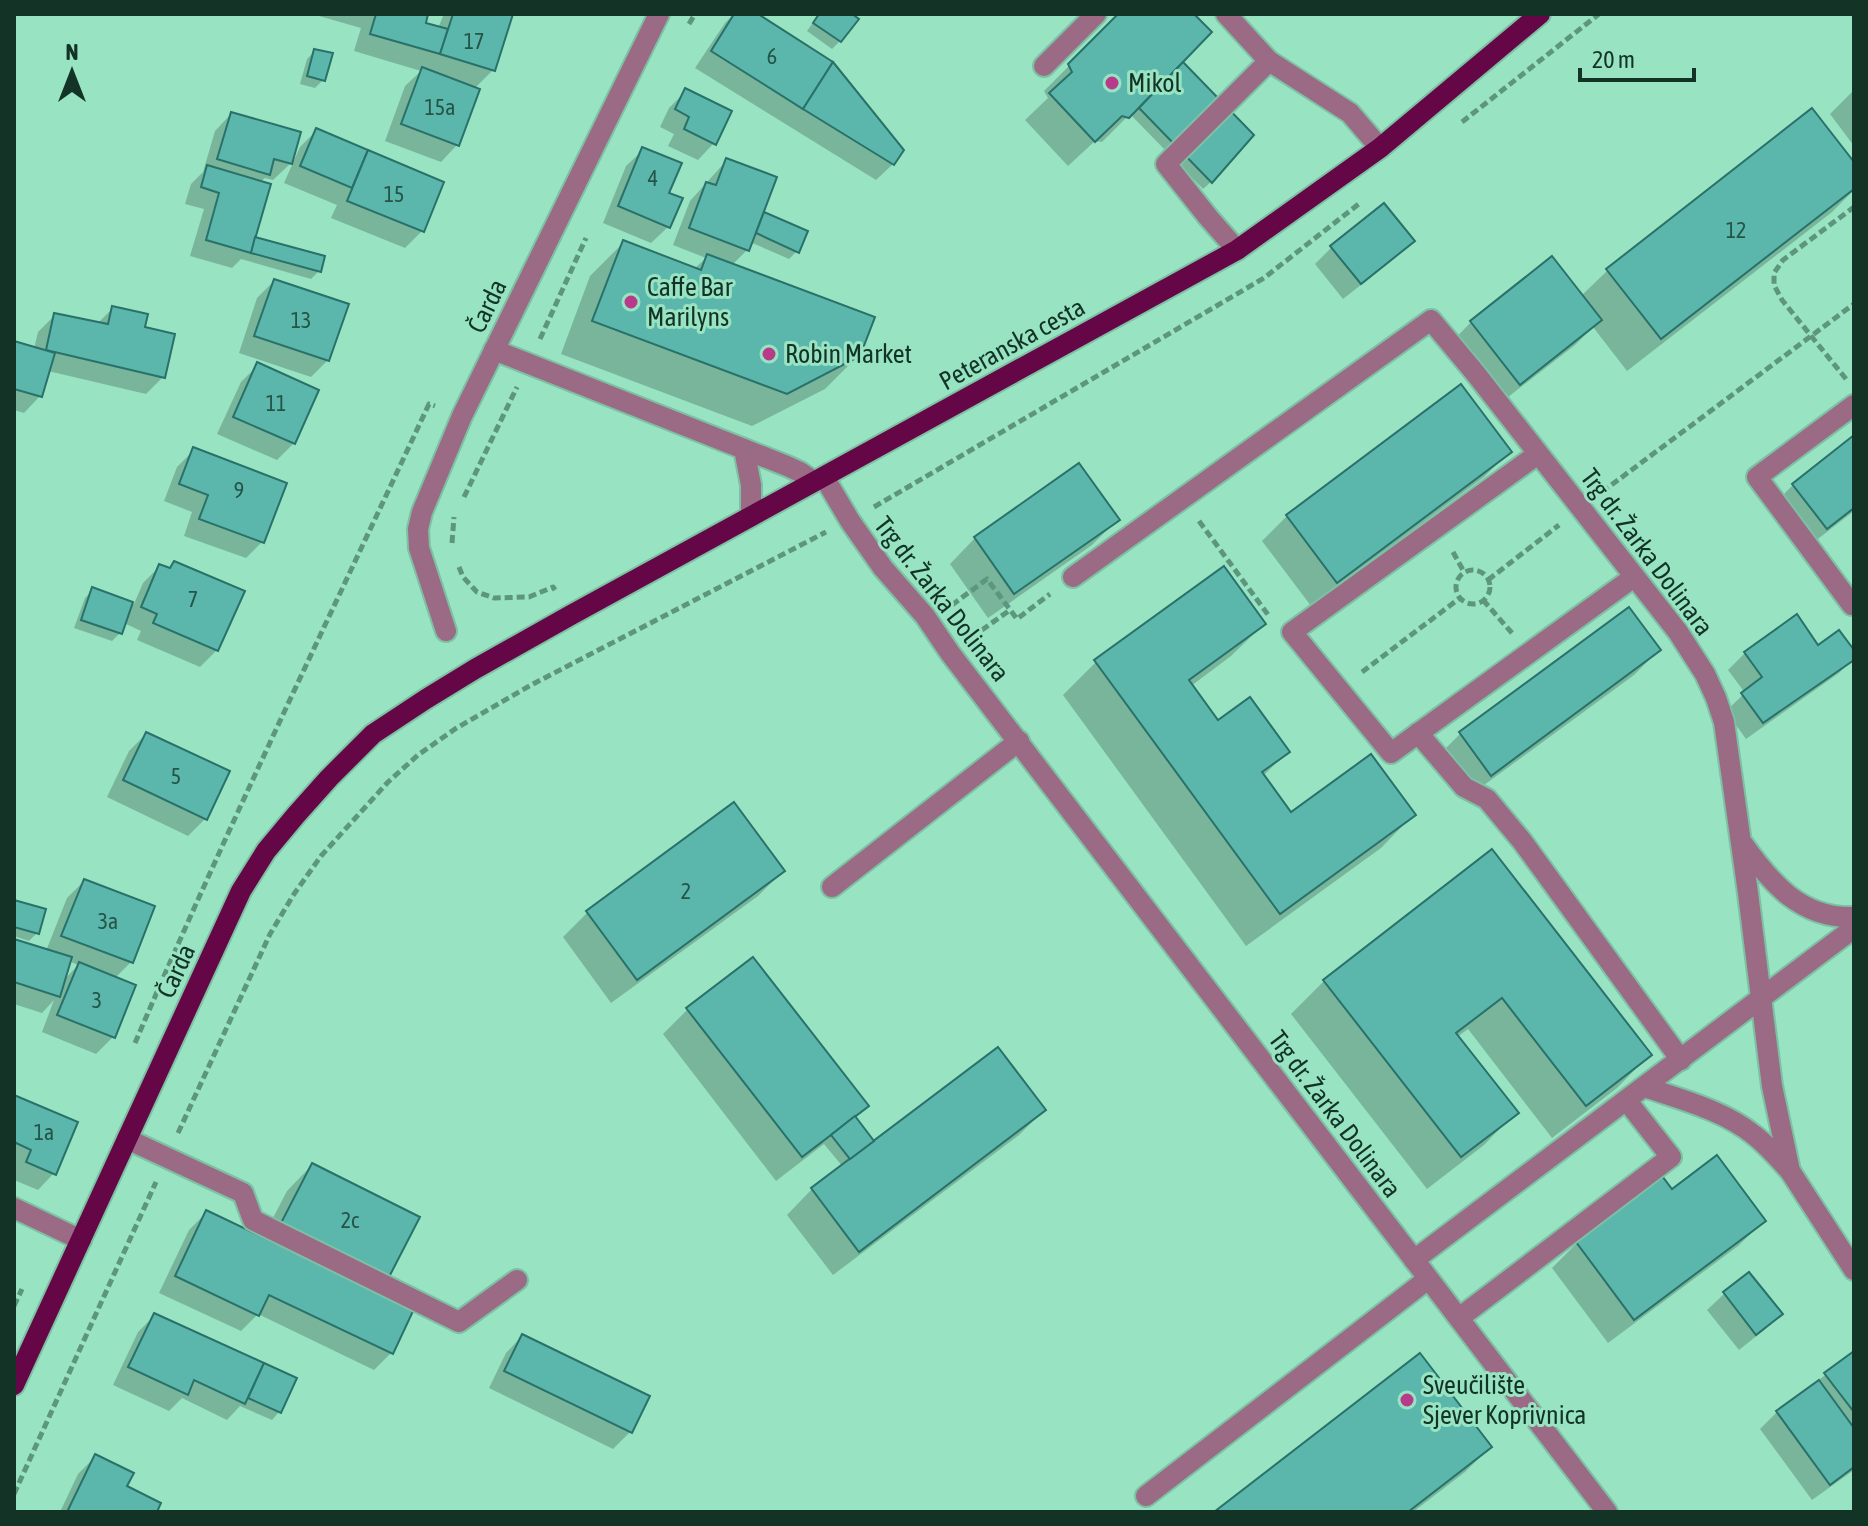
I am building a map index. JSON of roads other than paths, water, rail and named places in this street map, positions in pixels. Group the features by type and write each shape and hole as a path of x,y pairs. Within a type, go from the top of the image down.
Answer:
{"main road":[{"name":"Peteranska cesta","path":"475,669 1237,250 1380,148 1540,14"},
{"name":"Čarda","path":"18,1378 241,891 266,851 329,778 373,734 475,669"}],"street":[{"name":"Čarda","path":"446,631 419,548 418,529 428,494 462,416 659,14"},
{"path":"1044,66 1096,14"},
{"path":"1226,14 1269,61 1350,113 1380,148"},
{"path":"1237,250 1166,164 1269,61"},
{"name":"Trg dr. Žarka Dolinara","path":"1073,577 1431,320 1678,632 1705,674 1716,698 1724,722 1772,1086 1790,1171 1854,1270"},
{"path":"494,350 819,479"},
{"path":"1854,405 1757,477 1852,605 1854,603"},
{"path":"744,449 751,485 751,516"},
{"path":"1538,454 1292,632 1391,753 1634,577"},
{"name":"Trg dr. Žarka Dolinara","path":"819,479 883,568 929,623 1607,1512"},
{"path":"1418,733 1464,787 1487,799 1522,841 1681,1060"},
{"path":"832,887 1019,741"},
{"path":"1741,840 1769,879 1788,897 1815,911 1854,917"},
{"path":"1414,1260 1854,928"},
{"path":"1645,1087 1704,1107 1730,1120 1755,1136 1790,1171"},
{"path":"1459,1318 1671,1157 1627,1101"},
{"path":"127,1139 243,1193 253,1220 459,1322 517,1280"},
{"path":"14,1208 81,1240"},
{"path":"1146,1496 1428,1279"}],"place":[{"name":"Mikol","path":"1112,83"},
{"name":"Caffe Bar Marilyns","path":"631,302"},
{"name":"Robin Market","path":"769,354"},
{"name":"Sveučilište Sjever Koprivnica","path":"1407,1400"}]}
